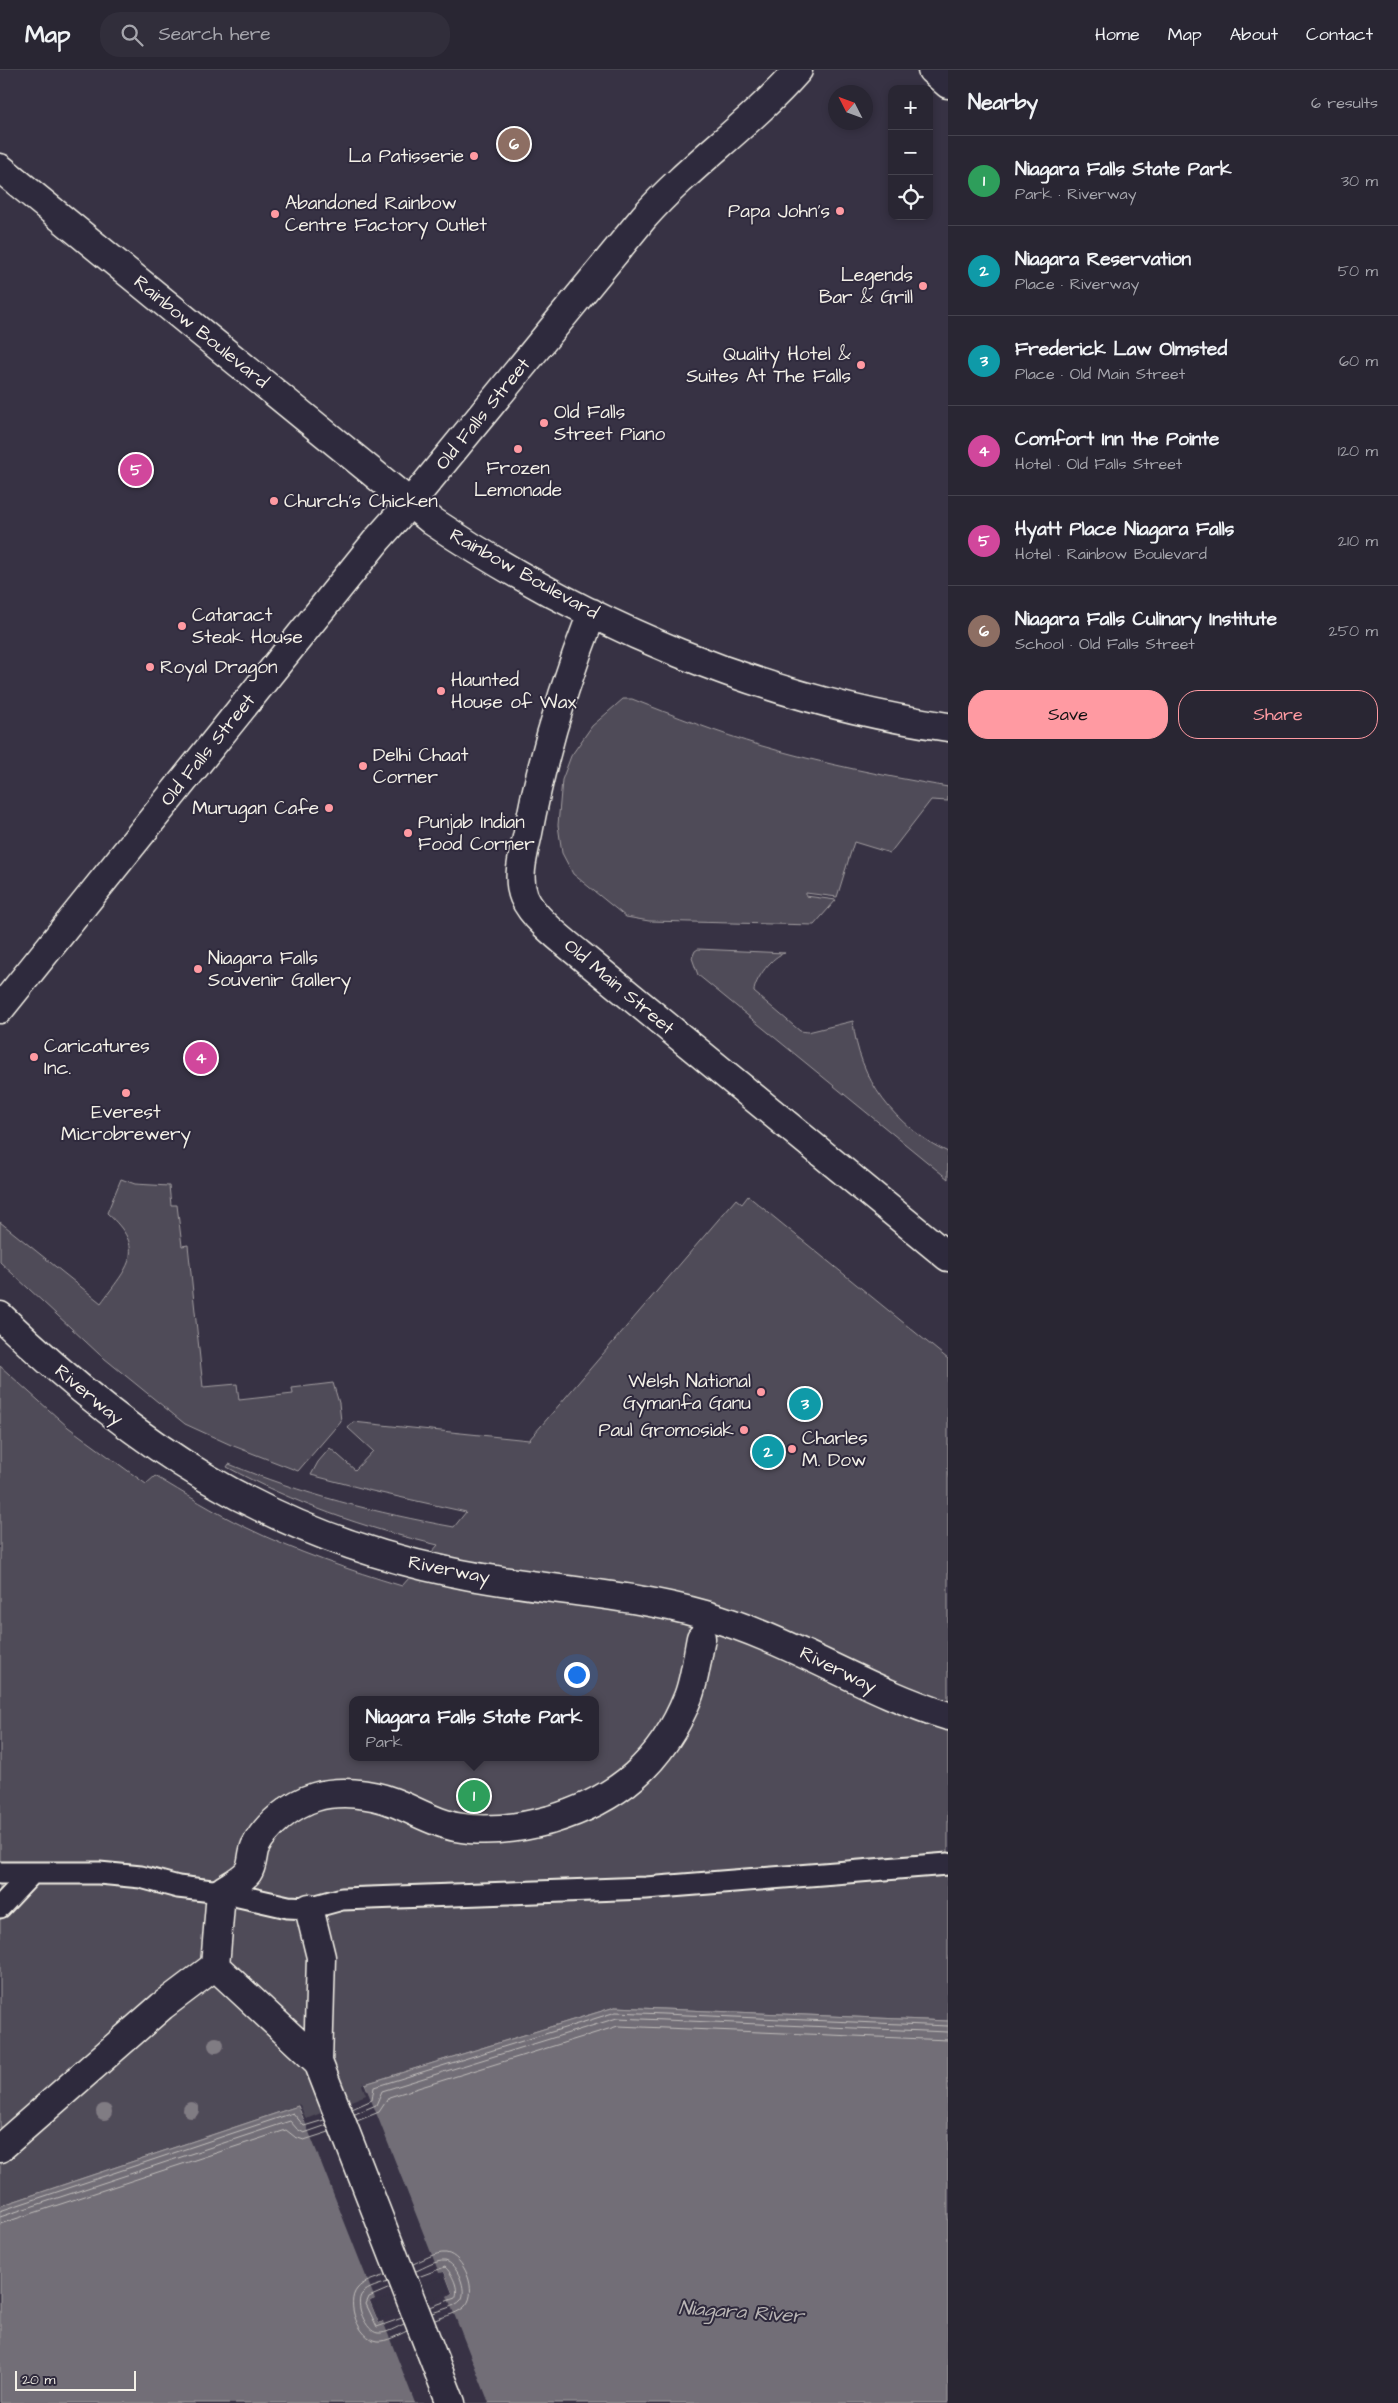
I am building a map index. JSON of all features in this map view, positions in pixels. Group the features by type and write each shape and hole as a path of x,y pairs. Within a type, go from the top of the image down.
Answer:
{"street":[{"name":"Old Falls Street","path":"0,1009 377,540 410,503 644,217 676,184 759,110 798,70"},
{"path":"932,70 948,84"},
{"name":"Rainbow Boulevard","path":"0,168 432,521 474,548 592,613 682,654 772,687 825,702 948,727"},
{"name":"Old Main Street","path":"592,613 575,657 539,774 522,865 521,884 524,896 531,908 579,954 948,1257"},
{"name":"Riverway","path":"0,1316 66,1377 156,1448 226,1491 286,1520 366,1550 452,1572 628,1598 708,1615 776,1641 903,1701 948,1716"},
{"path":"0,2148 162,2006 215,1966 221,1892 248,1872 255,1847 269,1828 288,1811 315,1797 350,1792 391,1801 455,1827 485,1830 527,1826 577,1812 611,1795 643,1769 673,1730 689,1695 701,1638"},
{"path":"310,1908 321,1957 318,2062 451,2403"},
{"path":"215,1966 318,2062"}],"lane":[{"path":"0,1873 107,1874 141,1878 178,1887 221,1892 288,1907 310,1908 342,1899 646,1888 948,1864"},
{"path":"0,1907 32,1873"}],"shaded area":[{"path":"623,699 632,699 713,730 785,752 854,769 948,787 948,801 931,800 890,853 854,842 837,897 806,893 806,896 836,900 814,925 649,921 626,917 573,874 562,853 558,825 562,780 571,756 592,726"},
{"path":"698,949 785,953 775,958 765,969 757,981 754,992 800,1031 808,1032 853,1021 856,1042 872,1082 896,1115 912,1130 948,1152 948,1179 698,975 692,958"},
{"path":"121,1179 135,1184 169,1186 171,1205 177,1205 182,1246 188,1245 203,1387 237,1384 239,1400 293,1394 292,1388 333,1383 339,1403 341,1421 298,1471 231,1445 185,1424 99,1354 0,1262 0,1222 101,1303 119,1279 130,1258 127,1237 120,1226 107,1213"},
{"path":"748,1196 948,1359 948,2021 615,2007 365,2084 369,2096 305,2122 298,2106 0,2206 0,1366 68,1427 146,1484 155,1476 222,1515 284,1545 362,1574 402,1586 438,1545 383,1531 303,1503 227,1467 229,1464 284,1485 340,1502 454,1527 466,1512 311,1475 318,1462 330,1448 355,1470 373,1451 348,1428 353,1422 529,1440 736,1199 742,1204"}],"water":[{"name":"Niagara River","path":"615,2007 948,2021 948,2403 0,2403 0,2206 298,2106 305,2122 369,2097 365,2084","holes":["444,2272 452,2293 379,2323 370,2301"]}],"pier":[{"path":"364,2082 439,2273 444,2272 452,2293 447,2296 489,2403 415,2403 383,2321 379,2323 370,2301 375,2299 298,2104 306,2119 366,2095 362,2085","holes":["443,2275 449,2292 380,2319 373,2303"]}],"place":[{"name":"Niagara Falls Culinary Institute","path":"514,144"},
{"name":"La Patisserie","path":"474,156"},
{"name":"Papa John's","path":"840,211"},
{"name":"Abandoned Rainbow Centre Factory Outlet","path":"275,214"},
{"name":"Legends Bar & Grill","path":"923,286"},
{"name":"Quality Hotel & Suites At The Falls","path":"861,365"},
{"name":"Old Falls Street Piano","path":"544,423"},
{"name":"Frozen Lemonade","path":"518,449"},
{"name":"Hyatt Place Niagara Falls","path":"136,470"},
{"name":"Church's Chicken","path":"274,501"},
{"name":"Cataract Steak House","path":"182,626"},
{"name":"Royal Dragon","path":"150,667"},
{"name":"Haunted House of Wax","path":"441,691"},
{"name":"Delhi Chaat Corner","path":"363,766"},
{"name":"Murugan Cafe","path":"329,808"},
{"name":"Punjab Indian Food Corner","path":"408,833"},
{"name":"Niagara Falls Souvenir Gallery","path":"198,969"},
{"name":"Caricatures Inc.","path":"34,1057"},
{"name":"Comfort Inn the Pointe","path":"201,1058"},
{"name":"Everest Microbrewery","path":"126,1093"},
{"name":"Welsh National Gymanfa Ganu","path":"761,1392"},
{"name":"Frederick Law Olmsted","path":"805,1404"},
{"name":"Paul Gromosiak","path":"744,1430"},
{"name":"Charles M. Dow","path":"792,1449"},
{"name":"Niagara Reservation","path":"768,1452"},
{"name":"Niagara Falls State Park","path":"474,1796"}]}
